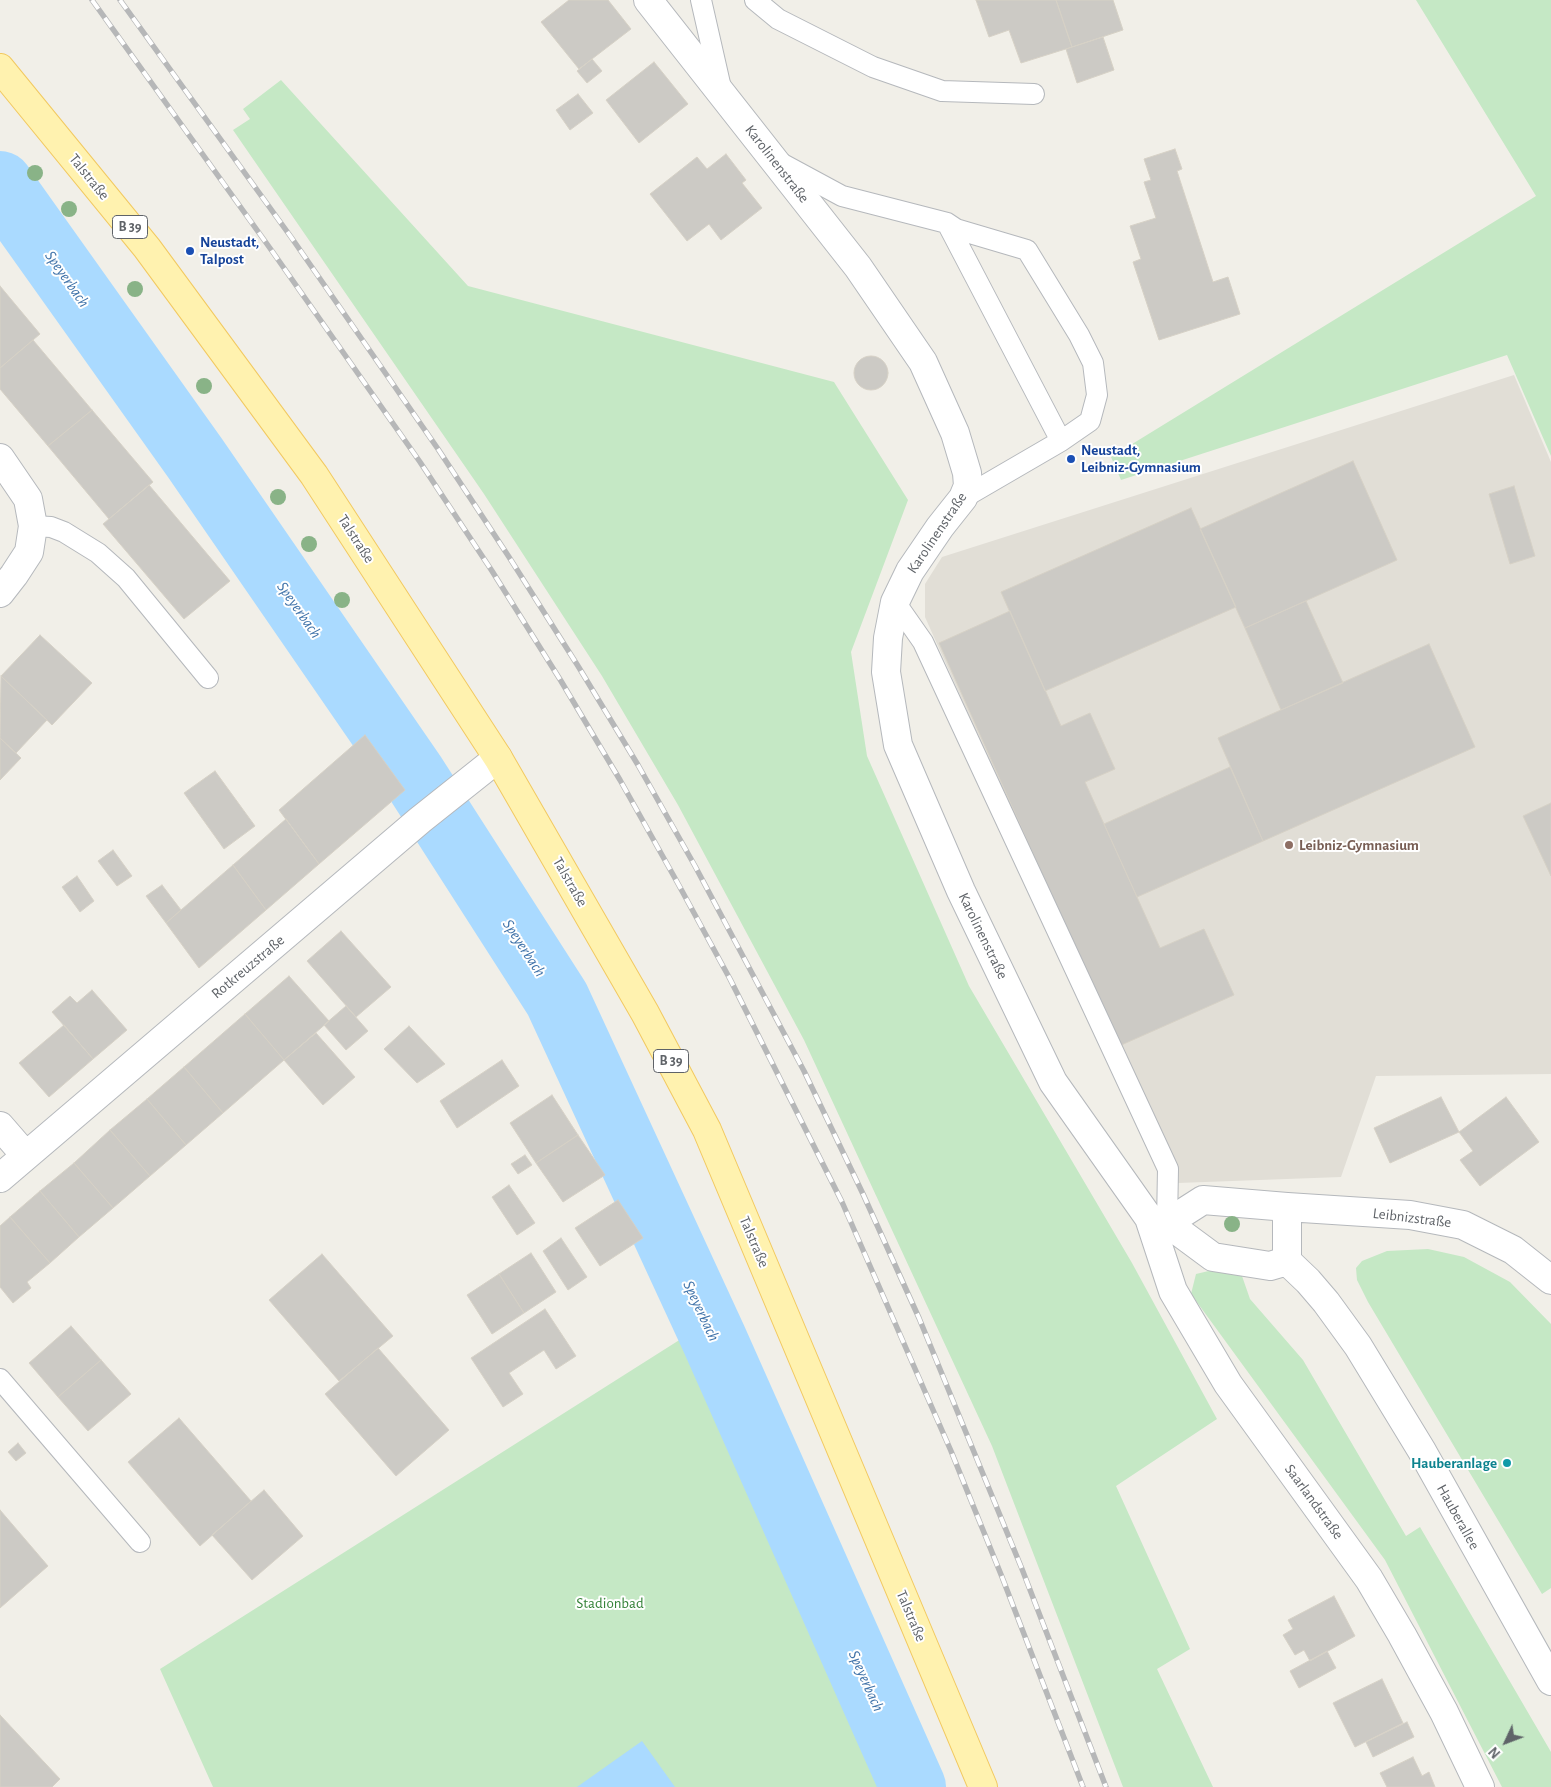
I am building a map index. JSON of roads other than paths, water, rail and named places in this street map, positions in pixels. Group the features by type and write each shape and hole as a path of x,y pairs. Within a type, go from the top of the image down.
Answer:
{"main road":[{"name":"Talstraße","path":"0,68 147,248 314,475 498,758 645,1013 707,1130 983,1787"}],"street":[{"name":"Karolinenstraße","path":"648,0 858,267 923,362 955,433 967,473 968,486 963,498 940,527 910,571 896,602 888,638 886,672 898,745 961,891 1053,1082 1158,1221"},
{"path":"0,458 28,499 33,526 29,552 0,593"},
{"name":"Rotkreuzstraße","path":"0,1178 420,820 498,758"},
{"path":"0,1126 26,1156"},
{"name":"Leibnizstraße","path":"1158,1221 1204,1200 1410,1215 1463,1225 1513,1250 1551,1280"},
{"path":"1158,1221 1213,1257 1270,1266 1287,1261 1287,1207"},
{"name":"Saarlandstraße","path":"1158,1221 1173,1291 1228,1384 1369,1579 1402,1634 1444,1712 1480,1787"},
{"name":"Hauberallee","path":"1287,1261 1326,1302 1358,1346 1422,1451 1551,1681"}],"lane":[{"path":"701,0 722,94"},
{"path":"755,0 778,19 873,67 942,91 1034,94"},
{"path":"773,159 842,196 947,223 956,229 1027,250 1079,335 1092,363 1097,395 1090,421 1061,441 963,498"},
{"path":"947,223 1061,441"},
{"path":"33,526 50,527 64,532 98,553 126,578 208,678"},
{"path":"896,602 923,642 1168,1169 1158,1221"},
{"path":"0,1379 140,1542"}],"water":[{"path":"642,1741 675,1787 577,1787"}],"waterway":[{"name":"Speyerbach","path":"0,184 195,458 414,776 557,999 714,1339 913,1787"}],"railway":[{"path":"92,0 420,462 492,571 561,681 620,780 676,880 730,979 842,1202 951,1451 1083,1787"},
{"path":"120,0 291,237 438,449 578,666 638,765 695,866 804,1071 863,1194 919,1318 1022,1569 1106,1787"}],"place":[{"name":"Neustadt, Talpost","path":"190,251"},
{"name":"Neustadt, Leibniz-Gymnasium","path":"1071,459"},
{"name":"Leibniz-Gymnasium","path":"1289,845"},
{"name":"Hauberanlage","path":"1507,1463"}],"park label":[{"name":"Stadionbad","path":"610,1603"}]}
